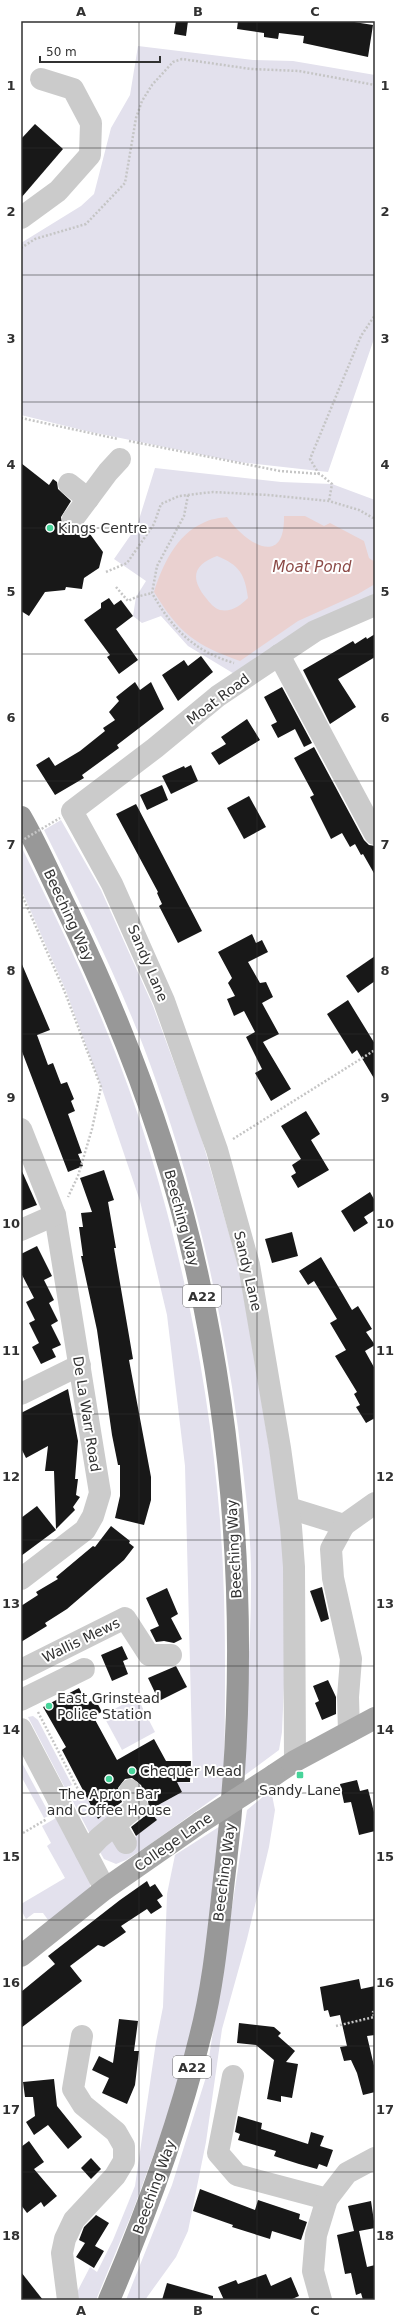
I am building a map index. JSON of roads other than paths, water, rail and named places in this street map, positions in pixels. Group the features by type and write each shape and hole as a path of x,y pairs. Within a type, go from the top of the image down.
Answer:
{"highway":[{"name":"Beeching Way","path":"21,817 89,956 122,1032 151,1109 170,1171 198,1275 217,1381 231,1497 237,1584 238,1668 235,1780 215,1950 202,2033 173,2136 145,2215 109,2300"}],"main road":[{"name":"College Lane","path":"21,1956 105,1889 201,1822 295,1761 375,1718"}],"street":[{"path":"21,218 58,191 90,155 91,123 73,89 41,78"},
{"path":"73,519 120,459"},
{"path":"68,484 88,499"},
{"name":"Moat Road","path":"66,815 218,696 315,631 375,605"},
{"path":"279,655 375,834"},
{"name":"Sandy Lane","path":"66,815 112,884 138,939 164,1001 217,1150 252,1279 289,1508 294,1567 295,1761"},
{"name":"De La Warr Road","path":"21,1129 55,1215 100,1493 93,1516 85,1530 21,1579"},
{"path":"21,1230 55,1215"},
{"path":"21,1394 80,1365"},
{"path":"349,1732 348,1697 351,1658 333,1578 331,1549 344,1525 375,1503"},
{"path":"289,1508 344,1525"},
{"name":"Wallis Mews","path":"21,1670 125,1618 148,1655 171,1655"},
{"path":"28,1704 84,1669"},
{"path":"21,1729 105,1889"},
{"path":"86,1852 121,1834 137,1806 130,1790"},
{"path":"68,2300 62,2253 65,2239 74,2220 115,2176 124,2161 124,2146 116,2132 84,2105 73,2089 82,2036"},
{"path":"233,2076 218,2152 237,2175 328,2198"},
{"path":"321,2300 313,2271 316,2235 328,2198 347,2173 375,2158"}],"water":[{"name":"Moat Pond","path":"284,516 305,516 324,526 330,523 364,541 369,558 375,562 375,584 358,594 298,621 240,661 200,643 180,628 154,592 161,572 171,552 193,528 215,519 227,517 244,535 253,542 263,546 271,546 278,542 283,532","holes":["217,556 225,559 236,567 243,577 248,598 236,608 220,610 212,605 201,591 196,578 196,573 203,564"]}],"place":[{"name":"Kings Centre","path":"50,528"},
{"name":"East Grinstead Police Station","path":"49,1706"},
{"name":"Chequer Mead","path":"132,1771"},
{"name":"Sandy Lane","path":"300,1775"},
{"name":"The Apron Bar and Coffee House","path":"109,1779"}]}
